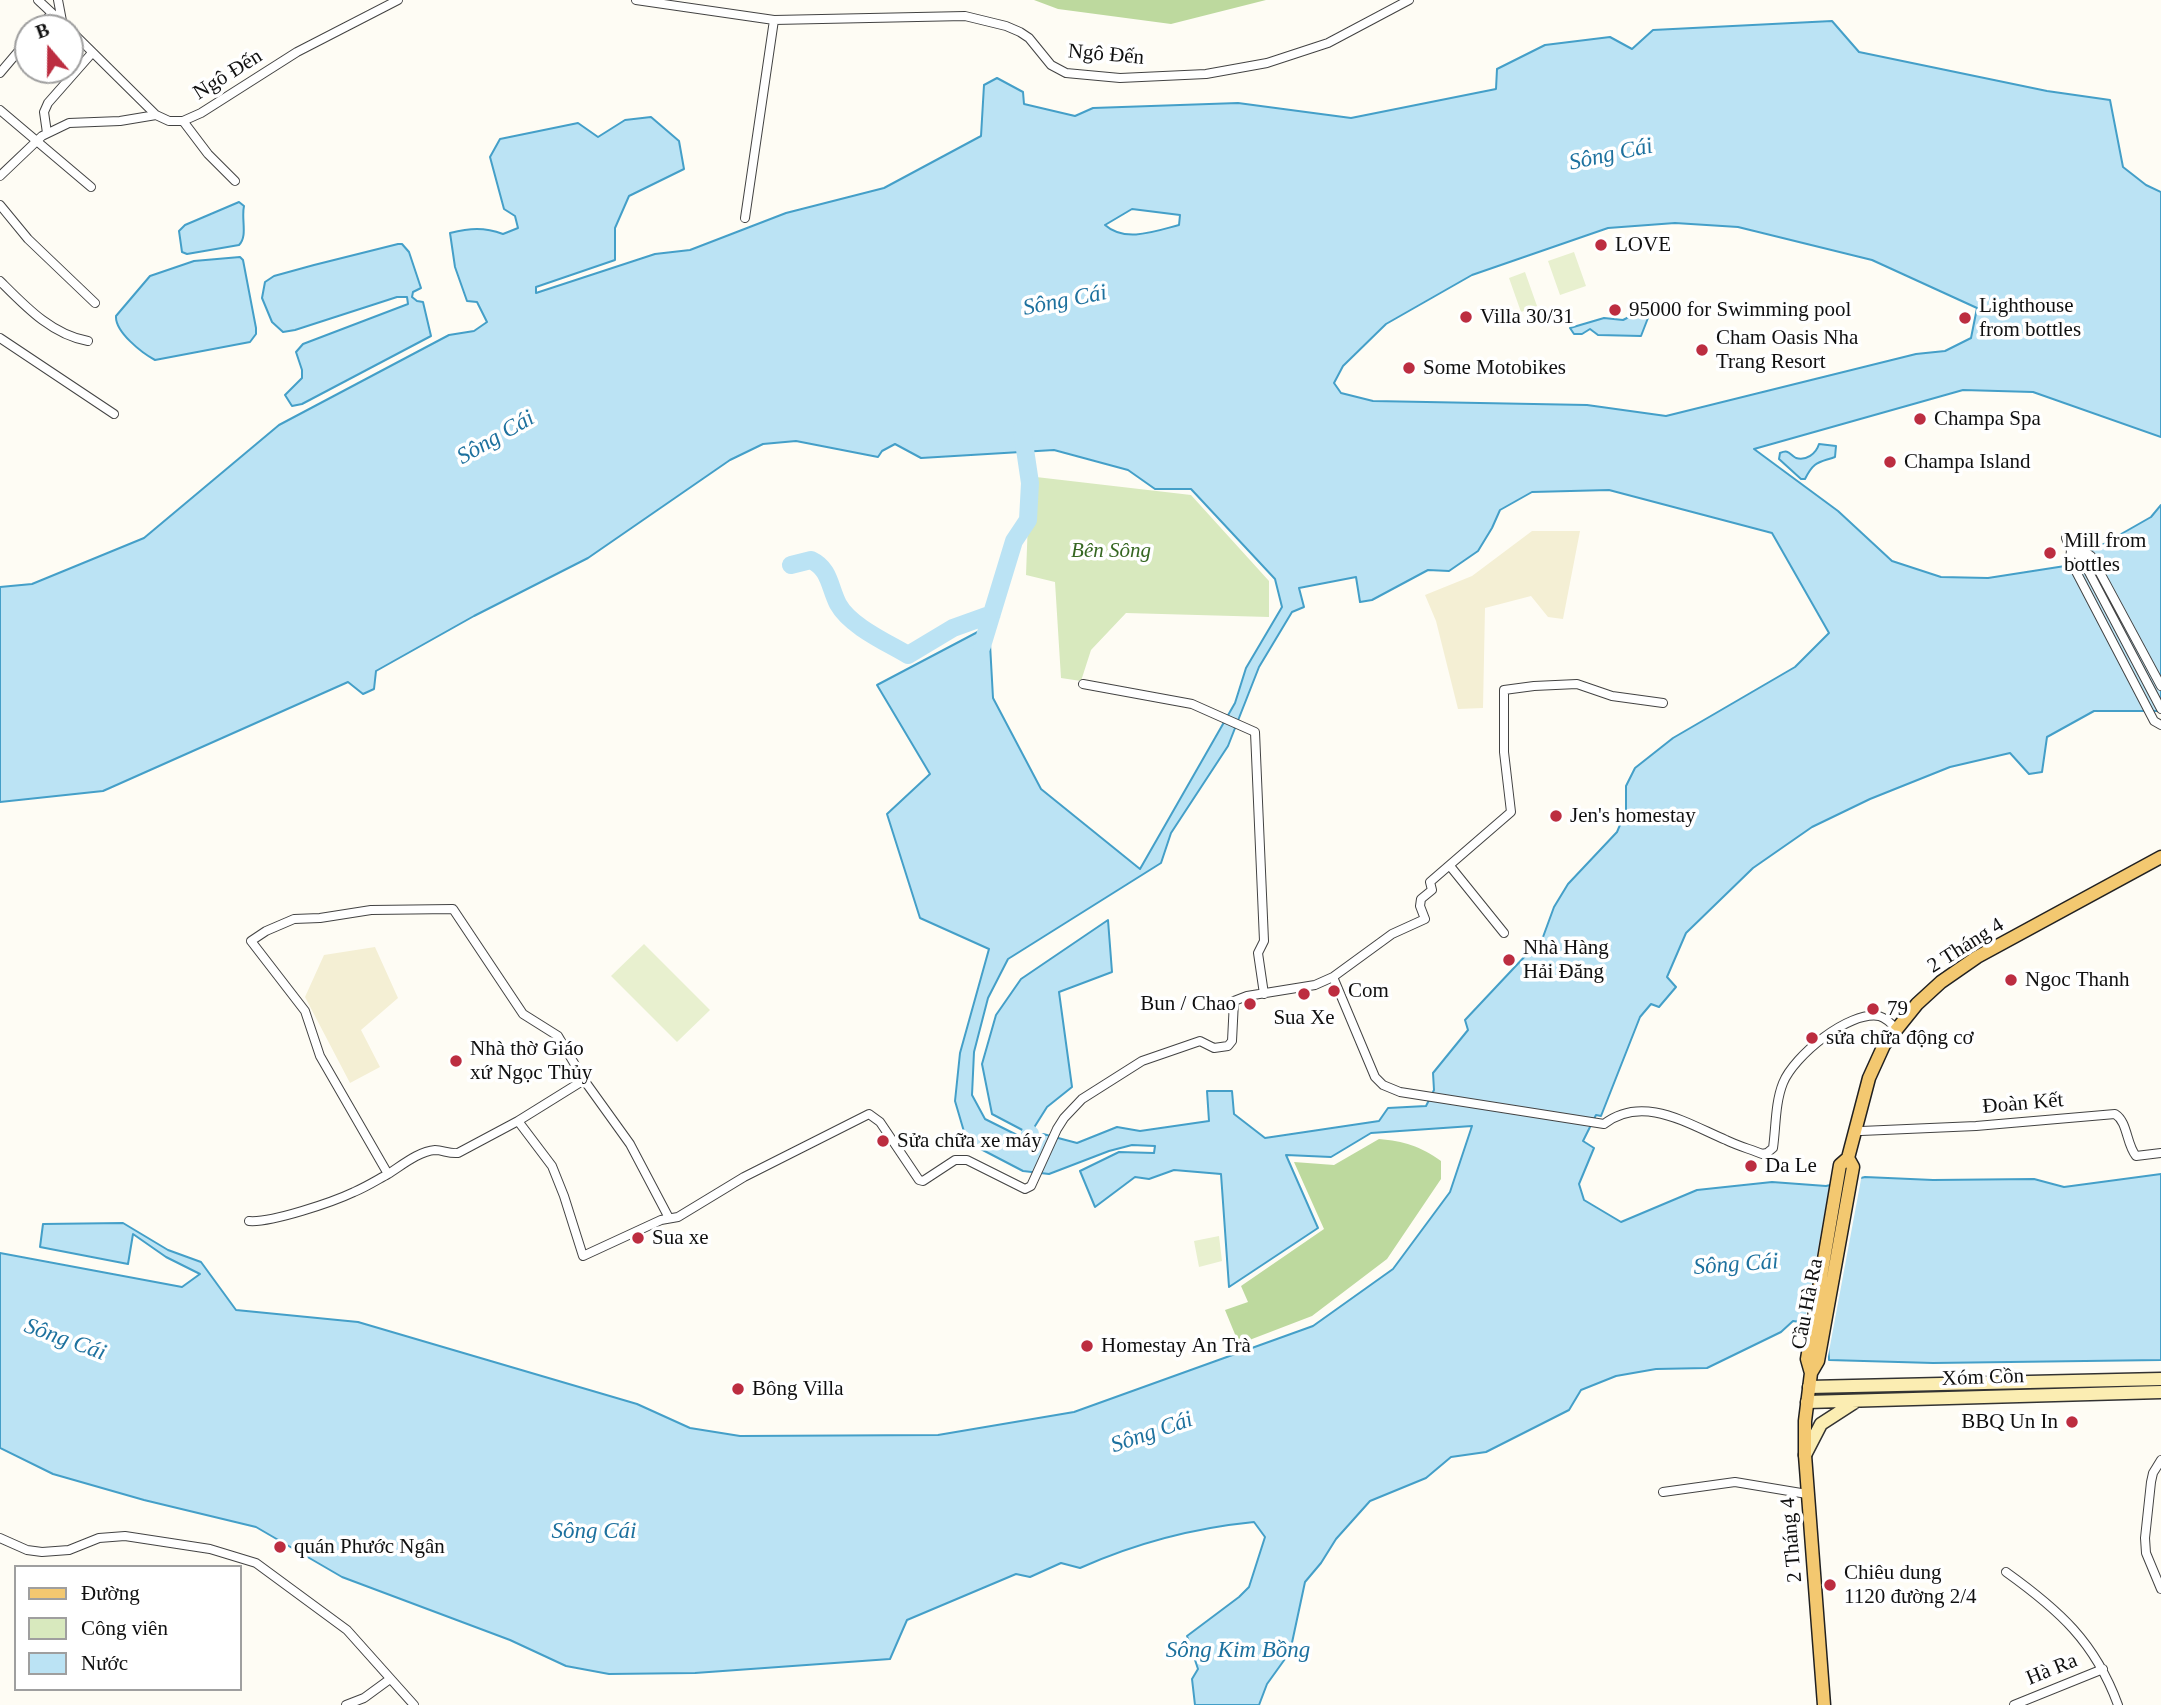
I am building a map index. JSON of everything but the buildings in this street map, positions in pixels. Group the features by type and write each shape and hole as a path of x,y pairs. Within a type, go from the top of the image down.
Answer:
{"main road":[{"name":"2 Tháng 4","path":"1844,1162 1869,1078 1884,1045 1917,1004 1958,968 2161,857"},
{"name":"Cầu Hà Ra","path":"1811,1373 1807,1359 1844,1162"},
{"name":"2 Tháng 4","path":"1811,1373 1805,1455 1824,1705"}],"street":[{"path":"38,0 52,13"},
{"name":"Ngô Đến","path":"0,176 36,142 56,128 78,122 120,121 156,115 169,121 183,121 223,101 297,52 398,0"},
{"name":"Ngô Đến","path":"636,0 774,20 965,16 1020,32 1051,65 1066,72 1120,78 1206,74 1267,63 1299,54 1375,20 1409,0"},
{"path":"746,218 774,20"},
{"path":"84,44 156,115"},
{"path":"47,133 44,111 48,103 92,53"},
{"path":"0,73 14,56"},
{"path":"0,110 91,187"},
{"path":"183,121 208,154 235,181"},
{"path":"0,205 28,239 95,303"},
{"path":"0,281 53,327 72,338 88,341"},
{"path":"0,338 114,414"},
{"path":"2161,686 2091,556 2066,538 2071,550 2070,560 2154,721 2161,725"},
{"path":"2071,550 2081,557 2161,709"},
{"path":"1083,684 1181,701 1223,716 1256,734 1264,941 1258,953 1264,993"},
{"path":"518,1121 552,1166 583,1256 668,1218 678,1217 744,1177 869,1114 880,1122 919,1180 923,1181 960,1159 1022,1188 1029,1188 1057,1129 1083,1099 1142,1061 1200,1041 1214,1048 1228,1046 1233,1041 1234,1002 1264,993 1315,985 1333,977 1392,934 1425,919 1420,906 1421,899 1432,890 1430,882 1511,812 1504,752 1504,690 1577,684 1612,696 1663,703"},
{"path":"1450,866 1504,933"},
{"path":"388,1174 320,1056 304,1011 251,941 294,919 371,910 453,908 523,1014 558,1036 584,1080 630,1144 668,1218"},
{"path":"1333,977 1375,1077 1383,1085 1416,1096 1604,1125 1615,1116 1640,1111 1660,1113 1728,1141 1767,1153 1773,1148 1783,1084 1797,1059 1819,1041 1862,1018 1886,1018 1896,1029"},
{"path":"249,1221 293,1213 354,1192 426,1151 458,1153 518,1121 584,1080"},
{"name":"Đoàn Kết","path":"1861,1131 1976,1126 2115,1114 2120,1118 2136,1156 2161,1153"},
{"name":"Xóm Cồn","path":"1809,1387 2161,1379"},
{"name":"Xóm Cồn","path":"1807,1402 2161,1392"},
{"path":"1805,1455 1821,1424 1858,1400"},
{"path":"2161,1461 2151,1482 2145,1538 2146,1553 2161,1589"},
{"path":"1663,1492 1735,1482 1807,1493"},
{"path":"0,1538 27,1550 42,1552 69,1550 99,1538 125,1536 210,1549 246,1559 275,1575 347,1630 414,1705"},
{"path":"2006,1572 2061,1616 2084,1641 2103,1669 2118,1705"},
{"name":"Hà Ra","path":"2014,1705 2103,1669"},
{"path":"346,1705 364,1698 390,1679"}],"shaded area":[{"path":"1532,531 1580,531 1563,619 1548,617 1531,596 1485,608 1483,708 1458,709 1436,621 1425,595 1472,576"},
{"path":"375,947 398,998 361,1030 380,1067 350,1083 305,997 324,955"}],"green space":[{"path":"1034,0 1266,0 1171,24 1058,9"},
{"path":"1574,252 1586,286 1560,295 1548,261"},
{"path":"1525,272 1537,306 1521,312 1509,278"},
{"name":"Bên Sông","path":"1036,477 1191,495 1269,581 1269,617 1126,613 1091,650 1081,681 1061,678 1055,582 1026,575 1028,520"},
{"path":"644,944 710,1010 677,1042 611,976"},
{"path":"1379,1139 1412,1145 1441,1161 1441,1179 1387,1259 1312,1316 1239,1344 1225,1310 1248,1302 1241,1286 1324,1229 1294,1162 1334,1165"},
{"path":"1219,1236 1222,1261 1199,1267 1194,1241"}],"water":[{"path":"1832,21 1859,52 2047,91 2110,100 2123,167 2146,185 2161,192 2161,437 2033,392 1963,390 1754,449 1838,511 1892,561 1941,577 1988,578 2065,566 2151,517 2161,505 2161,711 2094,711 2047,737 2042,772 2029,774 2010,753 1950,767 1870,799 1812,827 1753,868 1686,933 1667,977 1676,987 1659,1007 1651,1004 1640,1017 1601,1116 1596,1115 1583,1141 1594,1148 1579,1184 1584,1200 1621,1222 1697,1190 1772,1182 1826,1186 1865,1177 1933,1180 2034,1179 2064,1187 2161,1174 2161,1360 1933,1363 1829,1360 1827,1326 1793,1321 1781,1332 1707,1368 1656,1369 1616,1376 1581,1390 1569,1410 1486,1452 1451,1457 1426,1478 1370,1501 1336,1539 1305,1582 1290,1652 1267,1684 1259,1705 1195,1705 1192,1679 1198,1669 1187,1636 1249,1587 1265,1537 1254,1522 1165,1538 1080,1568 1061,1563 1030,1577 1016,1574 907,1620 890,1659 695,1673 609,1674 566,1666 510,1640 342,1577 256,1527 144,1500 53,1474 0,1448 0,1253 182,1287 200,1274 166,1257 133,1234 128,1264 40,1247 43,1224 123,1223 168,1250 201,1262 236,1310 358,1322 637,1404 690,1428 740,1436 938,1435 1074,1412 1313,1326 1393,1269 1450,1192 1472,1126 1371,1133 1331,1157 1286,1155 1318,1228 1229,1287 1221,1174 1174,1170 1149,1179 1135,1177 1095,1207 1080,1171 1119,1152 1154,1153 1155,1146 1132,1145 1109,1151 1049,1174 1023,1171 975,1146 965,1135 955,1101 960,1053 989,949 920,918 887,814 930,774 877,685 989,626 993,698 1041,789 1140,869 1235,703 1246,668 1282,607 1275,579 1191,489 1155,489 1128,470 1054,450 921,458 895,444 882,451 878,457 796,441 763,444 730,460 588,558 474,616 376,671 374,689 363,694 348,682 103,791 0,802 0,587 32,584 144,538 279,425 449,335 474,331 487,322 477,302 467,301 455,267 450,233 477,229 503,234 518,228 515,216 504,209 490,157 500,139 578,123 598,137 625,120 651,117 679,141 684,169 629,196 615,228 615,260 536,287 536,293 655,254 690,250 786,213 884,188 981,136 984,85 997,78 1023,92 1024,104 1075,116 1093,108 1238,103 1351,118 1496,89 1497,69 1545,45 1610,37 1632,49 1653,30","holes":["1132,209 1180,215 1179,225 1141,234 1122,233 1105,225","1675,223 1738,227 1872,260 1977,308 1971,338 1945,351 1916,354 1666,416 1587,405 1373,401 1341,393 1334,383 1343,366 1386,324 1472,275 1608,228","1609,490 1772,533 1829,633 1795,667 1673,738 1635,768 1626,786 1626,811 1617,832 1568,884 1554,907 1543,937 1465,1020 1468,1030 1433,1073 1434,1090 1426,1106 1388,1108 1379,1121 1265,1138 1234,1114 1232,1091 1207,1091 1209,1121 1140,1131 1117,1127 1077,1143 1043,1134 1031,1142 985,1119 972,1095 974,1052 988,998 1008,959 1161,863 1171,833 1228,746 1259,667 1292,612 1304,607 1299,588 1356,577 1360,602 1372,600 1428,570 1449,571 1478,551 1500,510 1532,492"]},
{"path":"239,202 244,206 244,232 239,245 187,254 182,252 179,231 185,225"},
{"path":"402,244 409,252 421,288 413,292 412,297 423,302 431,336 302,404 292,406 285,395 302,378 296,352 303,344 408,304 407,297 397,297 283,332 272,322 262,298 265,282 274,276"},
{"path":"240,257 243,260 256,328 256,334 250,342 155,360 137,347 120,329 116,316 150,276 194,261"},
{"path":"1650,303 1653,305 1641,336 1598,335 1590,329 1582,334 1574,334 1570,328 1604,318 1623,320 1629,317 1634,306"},
{"path":"1819,444 1836,446 1835,457 1814,466 1805,479 1801,479 1779,459 1780,453 1785,452 1796,458 1807,458 1816,451"},
{"path":"1108,920 1112,972 1059,992 1072,1087 1047,1107 1030,1134 992,1114 982,1064 996,1015 1021,979"}],"pier":[{"path":"1862,1174 1827,1362 1823,1329 1804,1326 1830,1182"}],"waterway":[{"path":"982,646 1014,541 1028,520 1030,483 1022,429"},
{"path":"791,565 811,560 817,564 826,573 844,612 869,633 908,655 953,628 992,614"},
{"path":"1022,1156 1031,1143 1030,1134"}],"place":[{"name":"LOVE","path":"1601,245"},
{"name":"95000 for Swimming pool","path":"1615,310"},
{"name":"Villa 30/31","path":"1466,317"},
{"name":"Lighthouse from bottles","path":"1965,318"},
{"name":"Cham Oasis Nha Trang Resort","path":"1702,350"},
{"name":"Some Motobikes","path":"1409,368"},
{"name":"Champa Spa","path":"1920,419"},
{"name":"Champa Island","path":"1890,462"},
{"name":"Mill from bottles","path":"2050,553"},
{"name":"Jen's homestay","path":"1556,816"},
{"name":"Nhà Hàng Hải Đăng","path":"1509,960"},
{"name":"Ngoc Thanh","path":"2011,980"},
{"name":"Com","path":"1334,991"},
{"name":"Sua Xe","path":"1304,994"},
{"name":"Bun / Chao","path":"1250,1004"},
{"name":"79","path":"1873,1009"},
{"name":"sửa chữa động cơ","path":"1812,1038"},
{"name":"Nhà thờ Giáo xứ Ngọc Thủy","path":"456,1061"},
{"name":"Sửa chữa xe máy","path":"883,1141"},
{"name":"Da Le","path":"1751,1166"},
{"name":"Sua xe","path":"638,1238"},
{"name":"Homestay An Trà","path":"1087,1346"},
{"name":"Bông Villa","path":"738,1389"},
{"name":"BBQ Un In","path":"2072,1422"},
{"name":"quán Phước Ngân","path":"280,1547"},
{"name":"Chiêu dung 1120 đường 2/4","path":"1830,1585"}],"water label":[{"name":"Sông Cái","path":"1611,155"},
{"name":"Sông Cái","path":"1065,301"},
{"name":"Sông Cái","path":"496,438"},
{"name":"Sông Cái","path":"1736,1265"},
{"name":"Sông Cái","path":"65,1340"},
{"name":"Sông Cái","path":"1152,1433"},
{"name":"Sông Cái","path":"594,1532"},
{"name":"Sông Kim Bồng","path":"1238,1651"}]}
